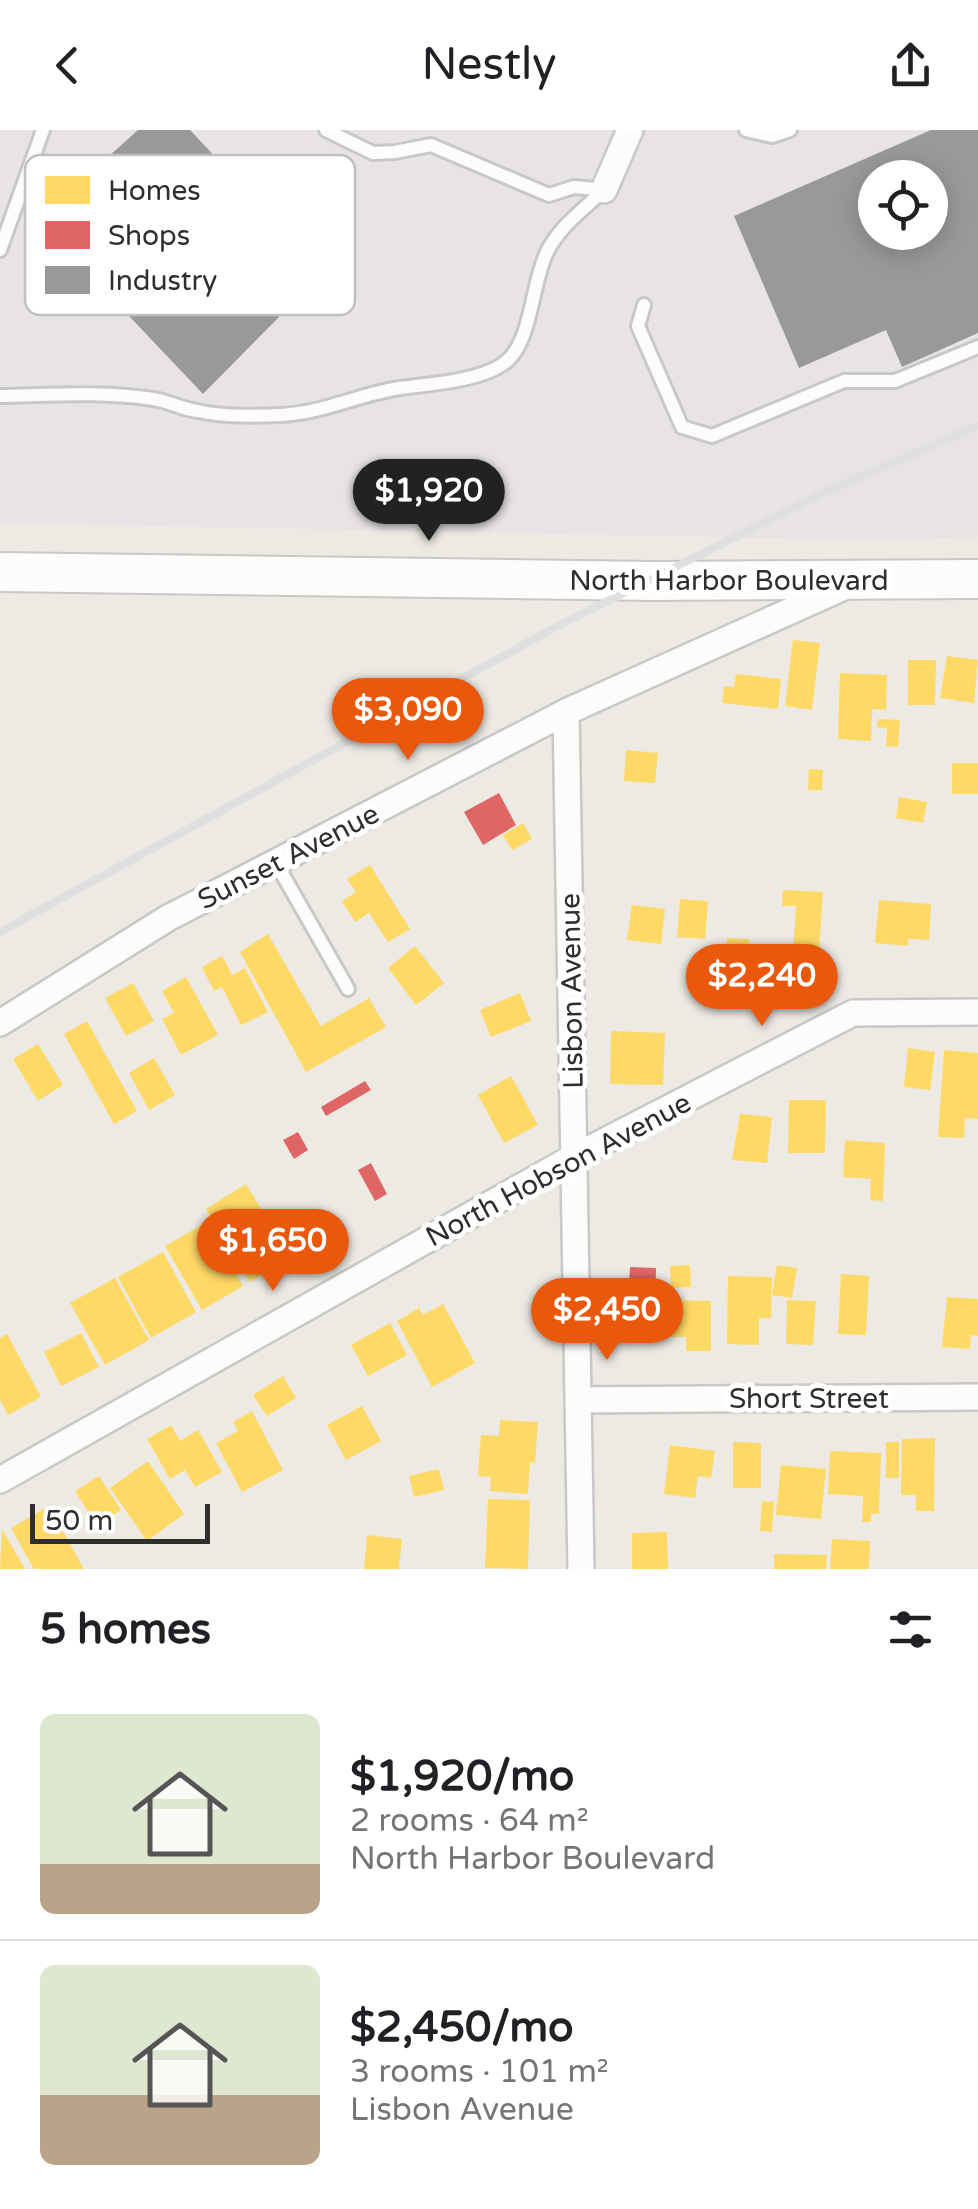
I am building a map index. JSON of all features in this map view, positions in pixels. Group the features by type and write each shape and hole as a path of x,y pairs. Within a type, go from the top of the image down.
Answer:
{"main road":[{"name":"North Harbor Boulevard","path":"0,572 978,579"}],"street":[{"path":"604,190 630,130"},
{"name":"Sunset Avenue","path":"0,1023 168,918 566,712 858,581"},
{"name":"Lisbon Avenue","path":"566,712 581,1569"},
{"name":"North Hobson Avenue","path":"0,1480 574,1157 853,1013 978,1012"},
{"name":"Short Street","path":"580,1400 978,1397"}],"lane":[{"path":"34,155 43,130"},
{"path":"326,130 374,153 431,145 549,195 574,187 604,190"},
{"path":"746,130 772,136 790,130"},
{"path":"0,250 25,180"},
{"path":"0,396 96,394 156,399 200,412 279,415 314,413 395,388 449,384 498,368 511,358 526,325 536,280 548,250 563,229 604,190"},
{"path":"644,305 638,326 682,428 712,436 844,381 895,381 978,347"},
{"path":"276,863 348,988"}],"shaded area":[{"path":"0,130 978,130 978,537 873,540 0,523"}],"building: Homes":[{"path":"793,640 820,643 812,710 785,706"},
{"path":"947,656 978,660 974,703 940,698"},
{"path":"908,660 936,660 935,705 908,705"},
{"path":"840,673 887,675 886,710 872,709 871,741 838,739"},
{"path":"736,674 781,679 778,709 722,703 724,686 734,687"},
{"path":"878,719 900,720 898,747 886,746 887,728 877,727"},
{"path":"626,750 658,753 655,783 624,781"},
{"path":"952,763 978,763 978,794 952,794"},
{"path":"809,769 823,770 822,790 808,790"},
{"path":"899,797 927,802 923,823 896,818"},
{"path":"523,823 532,839 512,850 503,835"},
{"path":"370,865 410,929 388,942 369,913 355,922 342,901 356,892 347,879"},
{"path":"783,890 823,892 819,951 813,951 812,967 792,966 796,906 782,906"},
{"path":"680,899 708,901 705,939 677,937"},
{"path":"879,900 931,904 929,940 908,939 908,946 875,943"},
{"path":"632,905 665,909 661,944 627,940"},
{"path":"268,934 321,1026 369,998 386,1027 306,1072 240,952"},
{"path":"727,938 749,939 748,963 726,962"},
{"path":"415,946 444,983 416,1005 388,968"},
{"path":"222,956 232,975 245,968 268,1012 241,1025 222,987 214,991 202,967"},
{"path":"723,967 756,968 756,1008 722,1007"},
{"path":"186,977 218,1035 181,1055 162,1019 174,1013 162,991"},
{"path":"133,983 154,1021 126,1036 105,998"},
{"path":"520,993 531,1021 491,1037 480,1010"},
{"path":"87,1021 137,1111 114,1124 64,1034"},
{"path":"611,1031 665,1033 663,1085 610,1084"},
{"path":"38,1044 63,1085 38,1101 13,1059"},
{"path":"908,1048 935,1052 930,1090 904,1087"},
{"path":"944,1050 978,1053 978,1119 965,1118 964,1138 938,1137"},
{"path":"154,1058 175,1095 149,1110 129,1073"},
{"path":"511,1076 538,1125 504,1143 478,1095"},
{"path":"789,1100 826,1100 825,1153 788,1153"},
{"path":"740,1114 772,1117 767,1163 732,1160"},
{"path":"845,1140 885,1143 883,1201 870,1200 871,1179 843,1177"},
{"path":"246,1184 291,1258 250,1282 206,1209"},
{"path":"207,1222 243,1286 202,1310 165,1246"},
{"path":"163,1252 196,1312 151,1338 118,1277"},
{"path":"690,1265 691,1287 671,1288 670,1266"},
{"path":"777,1265 797,1268 792,1298 772,1295"},
{"path":"841,1274 869,1276 866,1335 838,1334"},
{"path":"728,1276 772,1277 771,1318 759,1318 759,1345 727,1344"},
{"path":"115,1278 149,1340 105,1365 70,1303"},
{"path":"947,1297 978,1299 978,1336 971,1335 970,1349 942,1347"},
{"path":"671,1300 711,1301 711,1351 686,1351 686,1337 671,1337"},
{"path":"787,1300 816,1301 813,1345 786,1344"},
{"path":"443,1304 475,1363 432,1387 397,1321 419,1308 423,1315"},
{"path":"390,1323 407,1355 368,1376 351,1345"},
{"path":"81,1333 99,1367 61,1386 44,1352"},
{"path":"7,1334 41,1397 8,1415 0,1400 0,1338"},
{"path":"283,1376 296,1398 267,1416 253,1395"},
{"path":"362,1406 381,1441 346,1460 327,1425"},
{"path":"252,1411 283,1470 242,1492 216,1443 238,1431 233,1422"},
{"path":"500,1420 538,1422 528,1494 490,1491 491,1477 478,1476 481,1435 499,1436"},
{"path":"171,1425 180,1441 198,1430 222,1472 195,1487 185,1470 170,1479 147,1439"},
{"path":"935,1438 934,1511 916,1511 916,1495 901,1495 902,1439"},
{"path":"733,1442 761,1443 761,1488 733,1488"},
{"path":"886,1442 899,1442 899,1478 886,1478"},
{"path":"670,1445 715,1451 711,1478 698,1476 695,1498 664,1494"},
{"path":"830,1451 881,1453 879,1514 871,1514 871,1522 862,1522 863,1496 828,1494"},
{"path":"148,1461 184,1514 147,1541 110,1488"},
{"path":"781,1465 826,1469 821,1519 776,1515"},
{"path":"439,1469 444,1490 414,1497 409,1476"},
{"path":"99,1476 121,1510 97,1526 75,1491"},
{"path":"488,1499 530,1500 528,1569 485,1568"},
{"path":"762,1501 774,1502 772,1532 760,1531"},
{"path":"49,1506 84,1569 34,1569 11,1528"},
{"path":"2,1529 25,1569 0,1569"},
{"path":"667,1532 668,1569 632,1569 632,1533"},
{"path":"367,1535 402,1539 399,1569 364,1569"},
{"path":"832,1539 870,1541 869,1569 830,1569"},
{"path":"774,1554 827,1555 826,1569 774,1569"}],"building: Shops":[{"path":"499,793 516,825 483,845 464,812"},
{"path":"365,1081 371,1090 326,1116 321,1107"},
{"path":"298,1132 308,1150 294,1159 283,1140"},
{"path":"371,1163 387,1194 375,1201 358,1170"},
{"path":"630,1267 656,1268 655,1309 609,1307 610,1282 629,1283"}],"building: Industry":[{"path":"138,130 190,130 214,155 110,155"},
{"path":"931,130 978,130 978,333 902,367 886,330 799,368 734,216 858,162 858,250 948,250 948,160 862,160"},
{"path":"128,315 279,317 203,394"}],"railway":[{"path":"0,932 558,626 827,491 978,426"}]}
